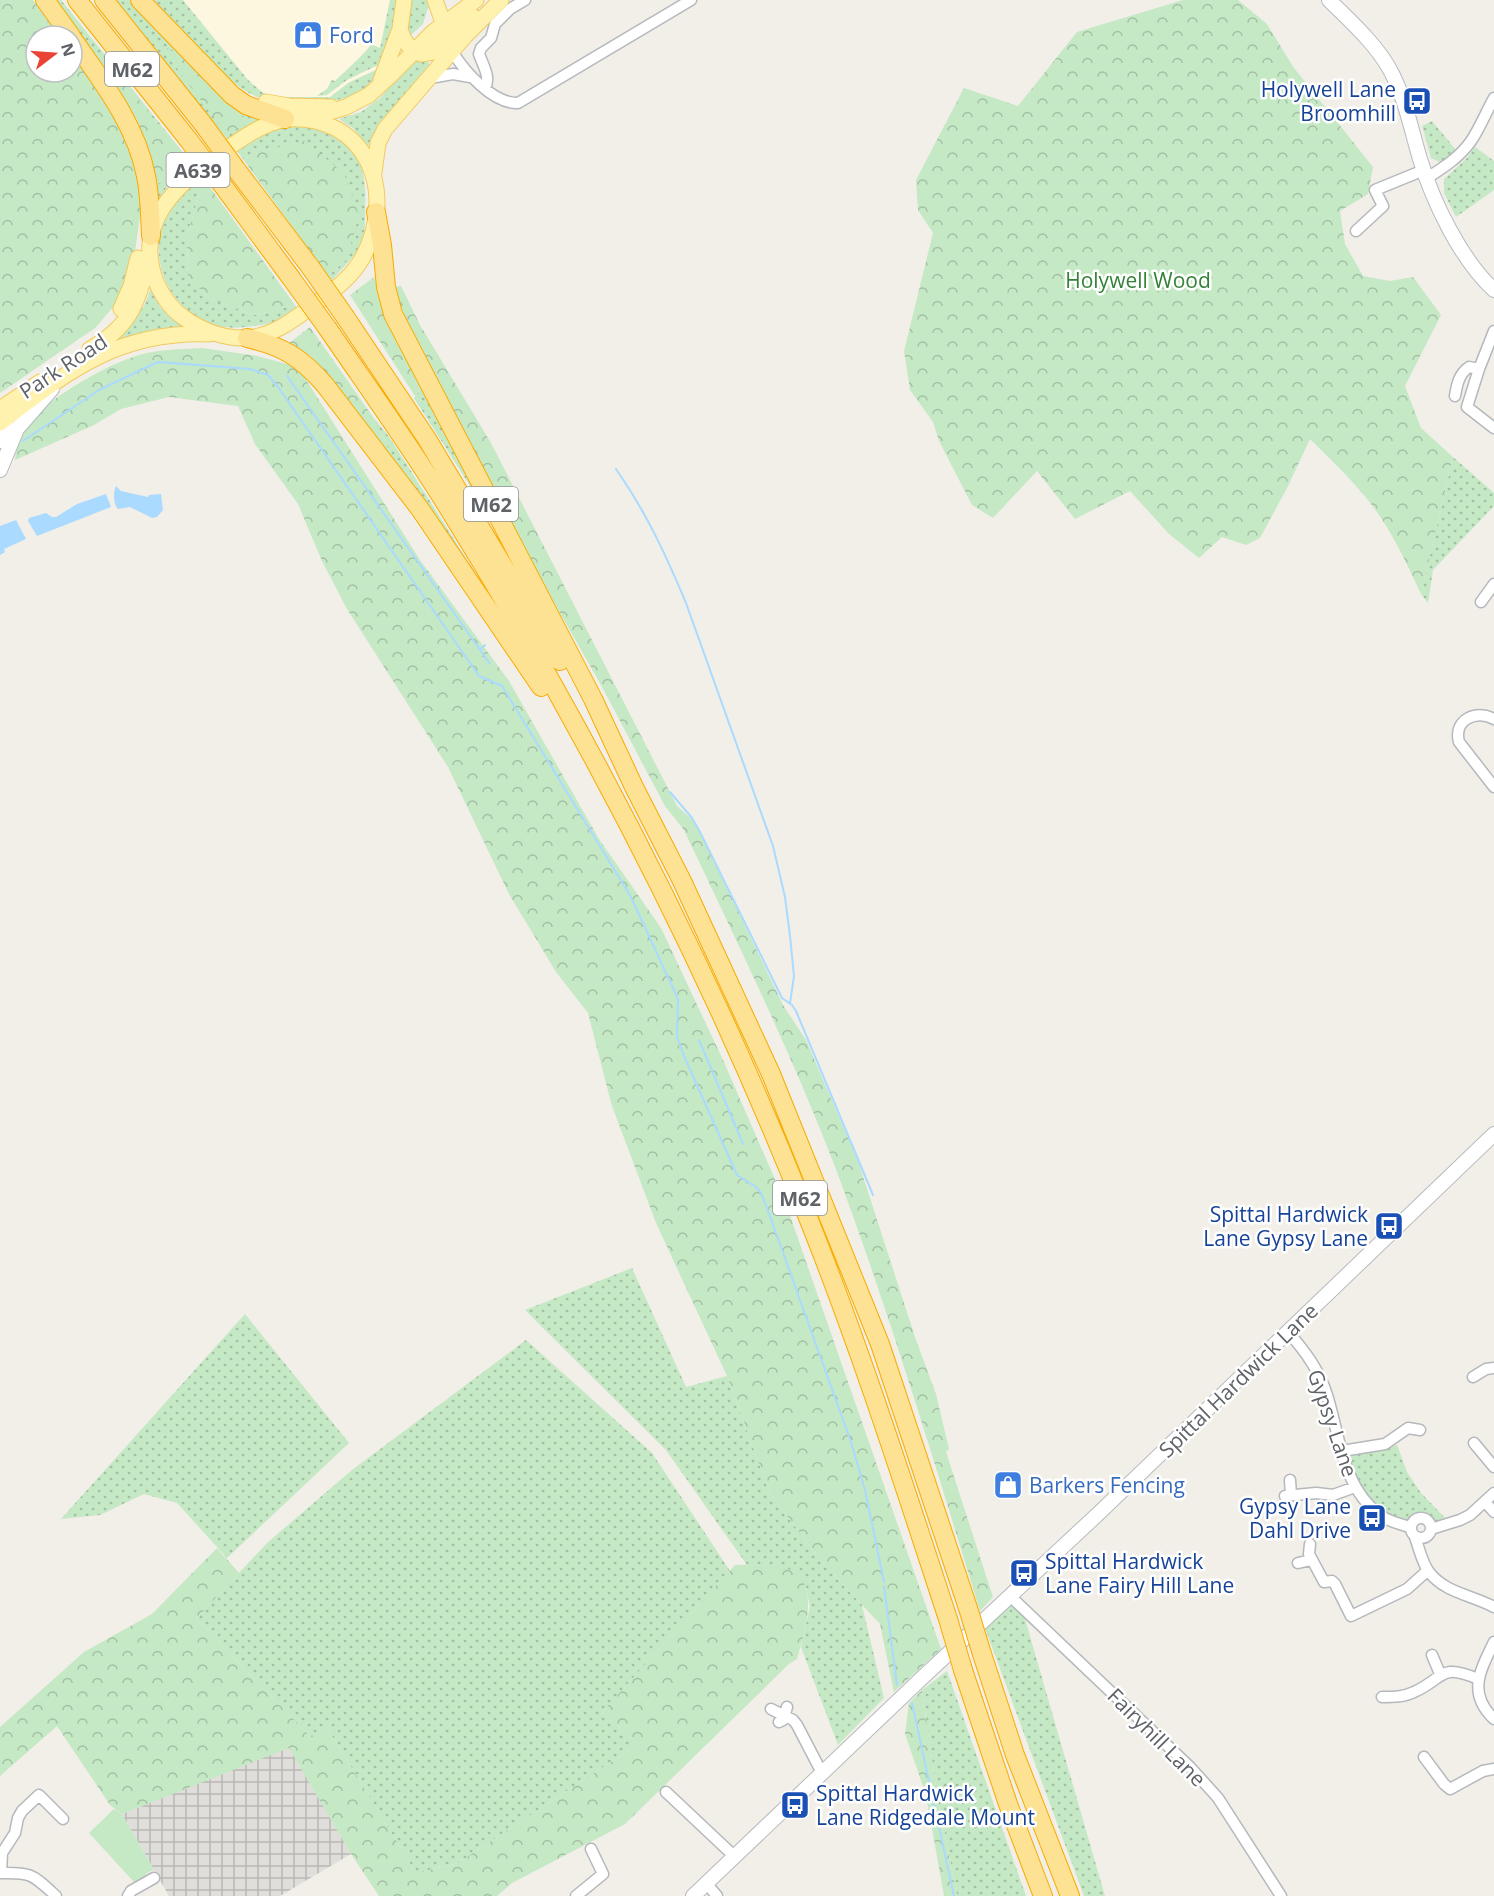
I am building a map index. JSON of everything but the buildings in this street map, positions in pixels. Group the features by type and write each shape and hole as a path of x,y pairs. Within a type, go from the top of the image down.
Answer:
{"highway":[{"name":"M62","path":"45,0 62,24"},
{"name":"M62","path":"77,0 221,183 394,425 448,507 521,628 613,793 707,984 806,1210 866,1372 1008,1804 1043,1896"},
{"name":"M62","path":"104,0 203,124 346,318 427,439 513,580 634,787"},
{"path":"140,0 232,95 246,105 285,119"},
{"name":"M62","path":"84,55 130,128 143,164 149,198 151,236"},
{"path":"214,76 266,102"},
{"name":"M62","path":"376,203 386,287 393,314 593,699 634,787 682,881 771,1074 826,1206 880,1344 1016,1755 1070,1896"},
{"path":"247,338 275,346 297,358 309,367 325,385 420,509 613,793"}],"main road":[{"path":"380,84 400,29 404,0"},
{"path":"435,0 448,37"},
{"path":"448,37 471,3 449,0"},
{"path":"380,84 413,51 448,37 498,2"},
{"path":"400,29 404,40 413,51"},
{"name":"A639","path":"380,84 369,95 346,107 320,116 285,119 258,127 175,189 162,208 151,236 149,255 158,287 178,314 191,323 221,335 247,338 269,333 294,320 346,279 367,249 376,203 374,175 378,142 396,114 430,78 448,37"},
{"path":"376,203 388,146 413,97"},
{"path":"266,102 289,106 346,107"},
{"name":"A639","path":"304,119 331,125 350,137 364,154 374,175"},
{"path":"84,358 125,303 138,262 149,198"},
{"name":"Park Road","path":"3,416 68,373 111,337 127,318 142,289 149,255"},
{"name":"Park Road","path":"3,416 12,399 84,358 158,336 221,335"}],"street":[{"path":"485,88 488,84 487,76 479,54 480,50 491,38 495,24 510,9 525,0"},
{"path":"448,37 470,77 511,103 518,103 691,0"},
{"path":"1329,0 1373,45 1389,68 1400,90 1425,174 1441,213 1460,246 1494,290"},
{"path":"430,78 453,74 470,77"},
{"path":"1356,231 1383,206 1375,190 1425,174 1454,160 1472,139 1494,98"},
{"path":"1494,331 1467,407 1494,428"},
{"path":"1455,396 1458,379 1464,370 1469,367 1479,369"},
{"path":"0,470 16,429 68,373"},
{"path":"0,441 3,416"},
{"path":"1480,602 1494,584"},
{"path":"1494,719 1476,714 1467,718 1459,726 1457,736 1459,742 1494,787"},
{"name":"Spittal Hardwick Lane","path":"693,1896 1494,1134"},
{"name":"Gypsy Lane","path":"1288,1332 1306,1352 1327,1394 1342,1451 1355,1487 1380,1515 1416,1534"},
{"path":"1473,1377 1494,1368"},
{"path":"1342,1451 1385,1444 1403,1430 1419,1425"},
{"path":"1474,1443 1494,1467"},
{"path":"1290,1480 1288,1495 1316,1493 1333,1495 1355,1487"},
{"path":"1430,1526 1460,1520 1494,1493"},
{"path":"1485,1502 1494,1512"},
{"path":"1416,1534 1429,1535 1430,1526 1424,1518 1417,1519 1416,1534 1427,1570 1440,1583 1455,1592 1480,1599 1494,1607"},
{"path":"1310,1544 1311,1560 1323,1582 1332,1581 1335,1584 1351,1616 1407,1589 1427,1570"},
{"path":"1298,1563 1311,1560"},
{"name":"Fairyhill Lane","path":"1010,1596 1190,1767 1218,1798 1281,1896"},
{"path":"1494,1642 1478,1679 1478,1693 1485,1710 1494,1719"},
{"path":"1432,1655 1440,1674"},
{"path":"1382,1697 1413,1693 1425,1687 1440,1674 1464,1673 1478,1679"},
{"path":"771,1709 797,1725 822,1773"},
{"path":"1424,1754 1443,1790 1494,1768"},
{"path":"666,1792 734,1856"},
{"path":"56,1896 37,1878 27,1873 0,1873 2,1852 15,1833 22,1810 39,1795 63,1819"},
{"path":"576,1896 607,1873 591,1849"},
{"path":"128,1896 131,1891 154,1878"},
{"path":"706,1883 717,1896"}],"shaded area":[{"path":"175,0 399,0 385,62 364,85 323,102 257,95"},
{"path":"289,1747 351,1854 280,1896 169,1896 122,1814"}],"green space":[{"path":"0,0 33,0 50,24 24,24 24,84 84,84 84,71 124,135 139,175 142,202 132,273 114,306 95,328 0,393"},
{"path":"50,0 61,0 80,24 62,24"},
{"path":"114,0 131,0 260,119 228,140","holes":["210,86 235,111 249,120 227,135"]},
{"path":"149,0 183,0 248,80 272,97 330,97 348,83 380,68 369,84 346,98 328,101 268,100 238,86 222,73"},
{"path":"390,0 396,0 391,38 380,64 347,80 327,95 317,96 328,88 331,80 335,81 371,44 380,48"},
{"path":"407,0 428,0 431,7 428,8 423,24 410,36 407,29"},
{"name":"Holywell Wood","path":"1183,0 1238,0 1267,24 1294,68 1373,167 1368,194 1340,211 1345,244 1363,276 1390,281 1413,277 1441,315 1405,386 1421,428 1453,457 1421,594 1395,542 1370,502 1310,439 1260,538 1246,545 1222,537 1199,558 1169,534 1130,491 1075,519 1037,471 993,518 972,505 939,441 933,422 910,390 904,351 933,233 918,210 916,180 964,88 1018,106 1077,32"},
{"path":"84,29 193,165 166,188 153,210 84,69","holes":["105,73 187,163 158,184 137,118"]},
{"path":"158,43 184,58 235,111 250,120 227,135"},
{"path":"413,59 430,64 378,125 368,146 354,129 339,119 361,112 380,98"},
{"path":"114,68 188,163 158,184 137,118 105,72"},
{"path":"1432,121 1456,150 1442,163 1431,158 1422,126"},
{"path":"298,123 329,133 345,143 358,158 364,176 365,226 362,242 355,254 332,280 328,276 347,259 351,243 266,150 243,159 237,151 266,130"},
{"path":"304,141 344,173 359,215 347,259 328,276 243,159 266,150"},
{"path":"1475,147 1494,161 1494,190 1456,217 1444,193 1444,179 1467,158"},
{"path":"201,175 204,179 193,188 199,196 187,235 188,277 209,298 254,315 295,305 297,308 276,321 263,325 223,327 204,320 188,310 175,297 166,281 160,264 159,246 162,227 172,204"},
{"path":"204,179 295,305 254,315 209,298 188,277 187,235 199,196 193,188"},
{"path":"374,277 387,315 422,386 415,396 350,295"},
{"path":"401,286 420,325 491,443 677,806 696,823 783,1005 806,1040 858,1161 916,1340 936,1394 949,1449 946,1452 993,1597 980,1611 874,1275 834,1164 799,1079 684,830 665,806 601,685 531,562 409,328 394,287"},
{"path":"151,288 160,307 185,329 151,331 115,343 144,306"},
{"path":"310,327 373,417 397,467 311,356 288,344"},
{"path":"202,348 257,356 298,367 420,560 509,681 599,839 661,928 723,1060 787,1207 941,1649 894,1692 880,1624 821,1561 770,1493 727,1376 656,1223 612,1106 588,1013 556,972 509,894 448,767 347,609 322,561 298,504 255,444 238,406 169,397 121,409 94,425 15,460 18,442 26,425 49,403 65,392 117,363 133,357 168,350"},
{"path":"424,384 504,539 414,398"},
{"path":"373,417 390,438 507,623 397,467"},
{"path":"1453,457 1494,493 1494,506 1433,570 1428,603 1421,594"},
{"path":"632,1268 686,1387 727,1376 770,1493 821,1561 862,1605 884,1698 838,1745 801,1647 810,1606 806,1587 798,1576 766,1564 747,1565 666,1450 525,1310"},
{"path":"245,1314 349,1443 227,1558 177,1503 144,1494 100,1515 61,1519"},
{"path":"526,1340 652,1453 730,1571 602,1712 638,1744 458,1863 416,1873 328,1729 310,1736 196,1619 267,1543 352,1470"},
{"path":"1397,1445 1407,1472 1421,1493 1450,1523 1430,1524 1422,1518 1410,1522 1396,1521 1374,1509 1366,1500 1343,1454 1366,1453"},
{"path":"217,1548 239,1573 196,1619 310,1736 328,1729 416,1873 458,1863 638,1744 602,1712 735,1565 764,1564 784,1567 797,1574 805,1585 808,1612 797,1659 789,1664 625,1824 512,1883 497,1896 379,1896 351,1854 289,1748 122,1814 110,1805 57,1726 0,1776 0,1727 84,1652 152,1614"},
{"path":"1011,1601 1025,1619 1105,1896 1084,1896 985,1628"},
{"path":"947,1671 1026,1896 957,1896 937,1794 922,1690"},
{"path":"922,1690 937,1794 957,1896 944,1896 926,1795 905,1734 909,1703"},
{"path":"114,1809 122,1814 154,1870 135,1883 89,1833"}],"water":[{"path":"116,486 121,491 148,497 161,494 163,510 157,517 152,518 130,507 118,509 114,498"},
{"path":"106,494 111,507 37,536 28,521 29,518 46,513 56,517 77,504"},
{"path":"16,520 26,539 4,549 5,552 0,555 0,526"}],"waterway":[{"path":"23,441 99,390 158,362 250,369 268,375 278,387 479,676 502,686 631,897 678,999 677,1037 684,1056 737,1175 756,1187 767,1208 851,1442 865,1490 884,1582"},
{"path":"287,376 490,664"},
{"path":"616,469 655,534 686,603 773,846 785,897 790,936 794,976 790,1003"},
{"path":"480,650 485,645"},
{"path":"670,792 699,830 782,998 796,1011 873,1195"},
{"path":"699,1040 743,1144"},
{"path":"884,1586 897,1685"},
{"path":"912,1703 954,1896"}],"place":[{"name":"Ford","path":"308,35"},
{"name":"Holywell Lane Broomhill","path":"1417,101"},
{"name":"Spittal Hardwick Lane Gypsy Lane","path":"1389,1226"},
{"name":"Barkers Fencing","path":"1008,1485"},
{"name":"Gypsy Lane Dahl Drive","path":"1372,1518"},
{"name":"Spittal Hardwick Lane Fairy Hill Lane","path":"1024,1573"},
{"name":"Spittal Hardwick Lane Ridgedale Mount","path":"795,1805"}]}
